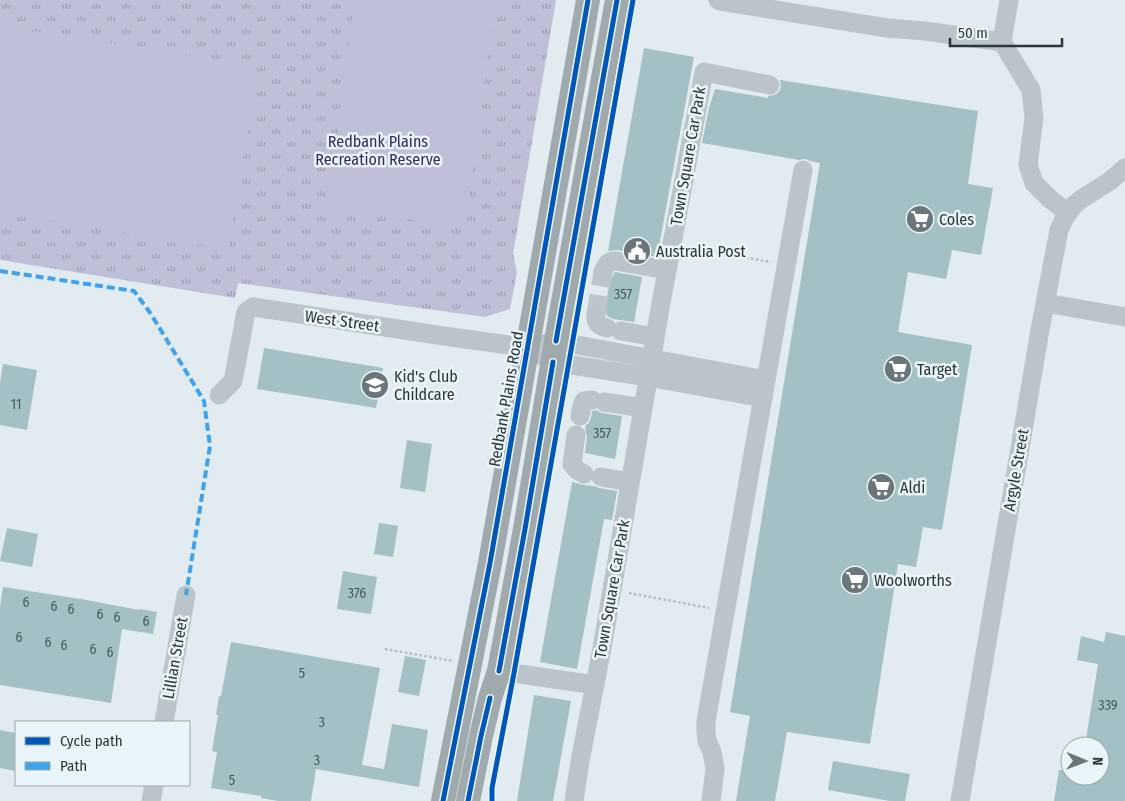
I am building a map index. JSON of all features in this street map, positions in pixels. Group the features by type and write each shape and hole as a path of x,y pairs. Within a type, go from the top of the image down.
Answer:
{"main road":[{"name":"Redbank Plains Road","path":"443,801 490,563 588,0"},
{"path":"468,801 490,698 499,671 617,0"},
{"path":"480,801 492,738 490,698"}],"street":[{"path":"718,0 720,2 887,28 1002,42"},
{"path":"1009,0 1002,42 1031,90 1034,118 1028,165 1034,183 1049,198 1068,212"},
{"name":"Town Square Car Park","path":"574,801 655,337 704,72 770,85"},
{"name":"Argyle Street","path":"960,801 1059,230 1068,212 1080,200 1110,181 1125,168"},
{"path":"711,801 715,769 712,752 707,741 706,721 803,170"},
{"path":"603,272 610,261 667,270"},
{"path":"1045,303 1125,317"},
{"name":"West Street","path":"219,395 233,381 246,312 253,307 528,348"},
{"path":"608,324 655,337"},
{"path":"528,348 765,389"},
{"path":"580,416 584,401 598,401 643,408"},
{"path":"576,434 572,464 577,470 593,476 630,482"},
{"name":"Lillian Street","path":"164,721 186,595"},
{"path":"499,671 595,685"},
{"path":"151,801 154,786"}],"path":[{"path":"672,244 787,265"},
{"path":"612,590 726,610"},
{"path":"386,649 454,661"}],"green space":[{"name":"Redbank Plains Recreation Reserve","path":"0,0 556,0 513,254 517,272 510,309 485,317 238,283 235,298 0,260"},
{"path":"354,0 494,0 465,226 327,209"},
{"path":"0,26 257,66 229,249 0,213"}],"building":[{"path":"644,48 694,57 657,257 617,250 608,251"},
{"path":"780,80 978,111 968,184 993,188 981,255 952,250 946,279 908,272 898,332 972,345 942,530 923,527 916,567 898,564 870,744 787,732 775,801 736,801 750,716 730,712 820,163 702,143 715,89 768,98 768,96 779,92 781,87"},
{"path":"615,272 642,277 634,322 613,319 607,316 605,307 610,281"},
{"path":"264,348 383,368 376,408 257,389"},
{"path":"3,364 37,370 27,430 0,425 0,383"},
{"path":"596,410 602,413 622,416 615,459 585,453 586,425 589,423 592,411"},
{"path":"407,440 432,444 425,492 400,488"},
{"path":"572,482 617,491 612,520 604,519 577,669 540,662"},
{"path":"379,523 398,526 393,557 374,554"},
{"path":"7,528 38,534 32,567 0,561"},
{"path":"343,571 377,577 371,614 337,609"},
{"path":"3,587 157,612 153,634 122,629 111,703 0,685 0,607"},
{"path":"1106,632 1125,636 1125,801 1054,801 1059,770 1060,786 1110,786 1110,736 1087,736 1098,664 1077,660 1081,636 1104,642"},
{"path":"231,642 380,668 362,765 384,769 392,724 428,730 419,787 316,769 311,801 278,801 261,798 261,796 211,788 217,752 212,751 218,715 216,715"},
{"path":"405,656 426,660 419,696 398,692"},
{"path":"534,695 571,701 553,801 517,801"},
{"path":"0,730 15,733 15,771 0,768"},
{"path":"833,761 910,774 905,801 890,801 828,790"}],"tunnel":[{"path":"596,314 603,272"}],"marked path":[{"path":"0,271 134,291 151,314 204,401 210,446 186,595"}],"cycle path":[{"path":"443,801 490,563 588,0"},
{"path":"556,341 617,0"},
{"path":"492,801 492,788 633,0"},
{"path":"499,671 553,362"},
{"path":"468,801 490,698"}],"place":[{"name":"Coles","path":"920,219"},
{"name":"Australia Post","path":"637,251"},
{"name":"Target","path":"898,369"},
{"name":"Kid's Club Childcare","path":"375,385"},
{"name":"Aldi","path":"881,487"},
{"name":"Woolworths","path":"855,580"}]}
